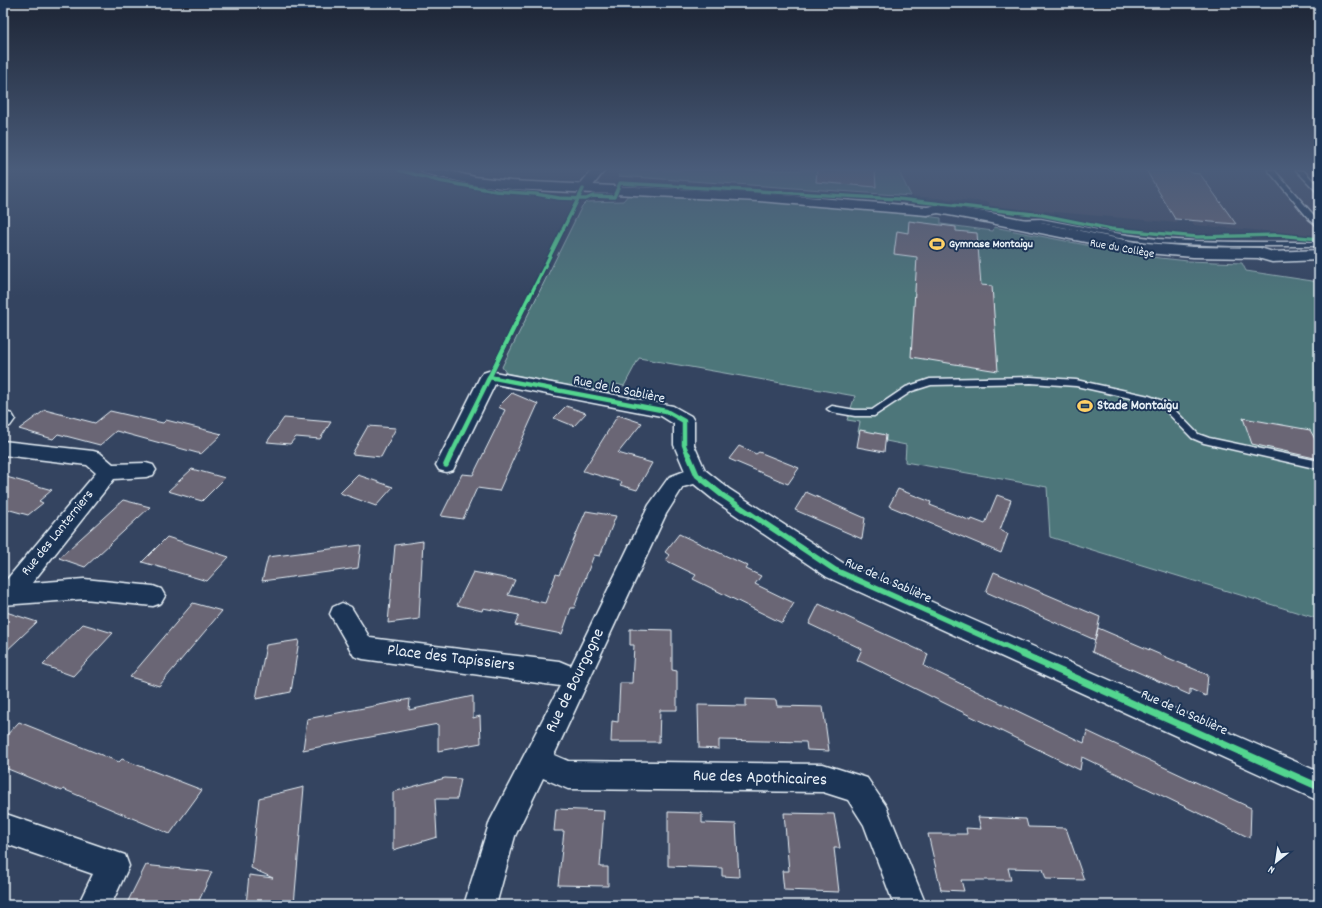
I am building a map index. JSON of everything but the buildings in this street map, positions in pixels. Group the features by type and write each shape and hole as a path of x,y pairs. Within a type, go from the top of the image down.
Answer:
{"street":[{"name":"Rue du Collège","path":"931,212 1107,248 1149,254 1201,259 1267,260 1272,257"},
{"name":"Rue du Collège","path":"958,212 1014,222 1135,247 1193,252 1260,253 1272,257 1319,255"},
{"name":"Rue de la Sablière","path":"446,465 489,377 666,411 684,421 684,445 697,475 722,495 835,570 1319,787"},
{"path":"3,448 93,458 108,472 146,470"},
{"name":"Rue des Lanterniers","path":"6,595 108,472"},
{"name":"Rue de Bourgogne","path":"480,905 501,832 577,680 657,511 676,482 697,475"},
{"path":"6,595 84,589 153,596"},
{"name":"Place des Tapissiers","path":"342,614 363,648 559,673 577,680"},
{"name":"Rue des Apothicaires","path":"536,761 568,775 823,778 857,788 876,816 910,905"},
{"path":"3,828 114,866 94,905"}],"lane":[{"path":"1306,212 1319,225"},
{"path":"1311,218 1319,218"},
{"path":"1014,222 1032,220 1041,221 1119,236 1158,241 1231,244 1319,244"},
{"path":"832,409 855,413 874,413 909,389 930,382 1031,380 1076,383 1146,398 1165,405 1195,436 1207,441 1319,465"}],"shaded area":[{"path":"1060,212 1319,212 1319,227 1314,226 1318,233 1312,235 1194,225 1191,220 1176,219 1178,223"}],"green space":[{"name":"Stade Montaigu","path":"579,212 896,212 941,218 941,224 993,231 994,227 1142,256 1188,261 1242,263 1246,271 1319,282 1319,619 1050,537 1047,487 905,462 906,445 886,441 886,435 863,431 862,433 858,432 860,422 847,420 855,396 639,358 624,386 616,384 611,394 506,373 502,367"}],"cycle path":[{"path":"446,465 571,212"},
{"path":"1018,212 1042,215 1111,229 1197,237 1278,235 1319,239"},
{"path":"489,377 666,411 684,421 684,445 697,475 722,495 835,570 1319,787"}],"place":[{"name":"Gymnase Montaigu","path":"937,244"},
{"name":"Stade Montaigu","path":"1085,406"}]}
